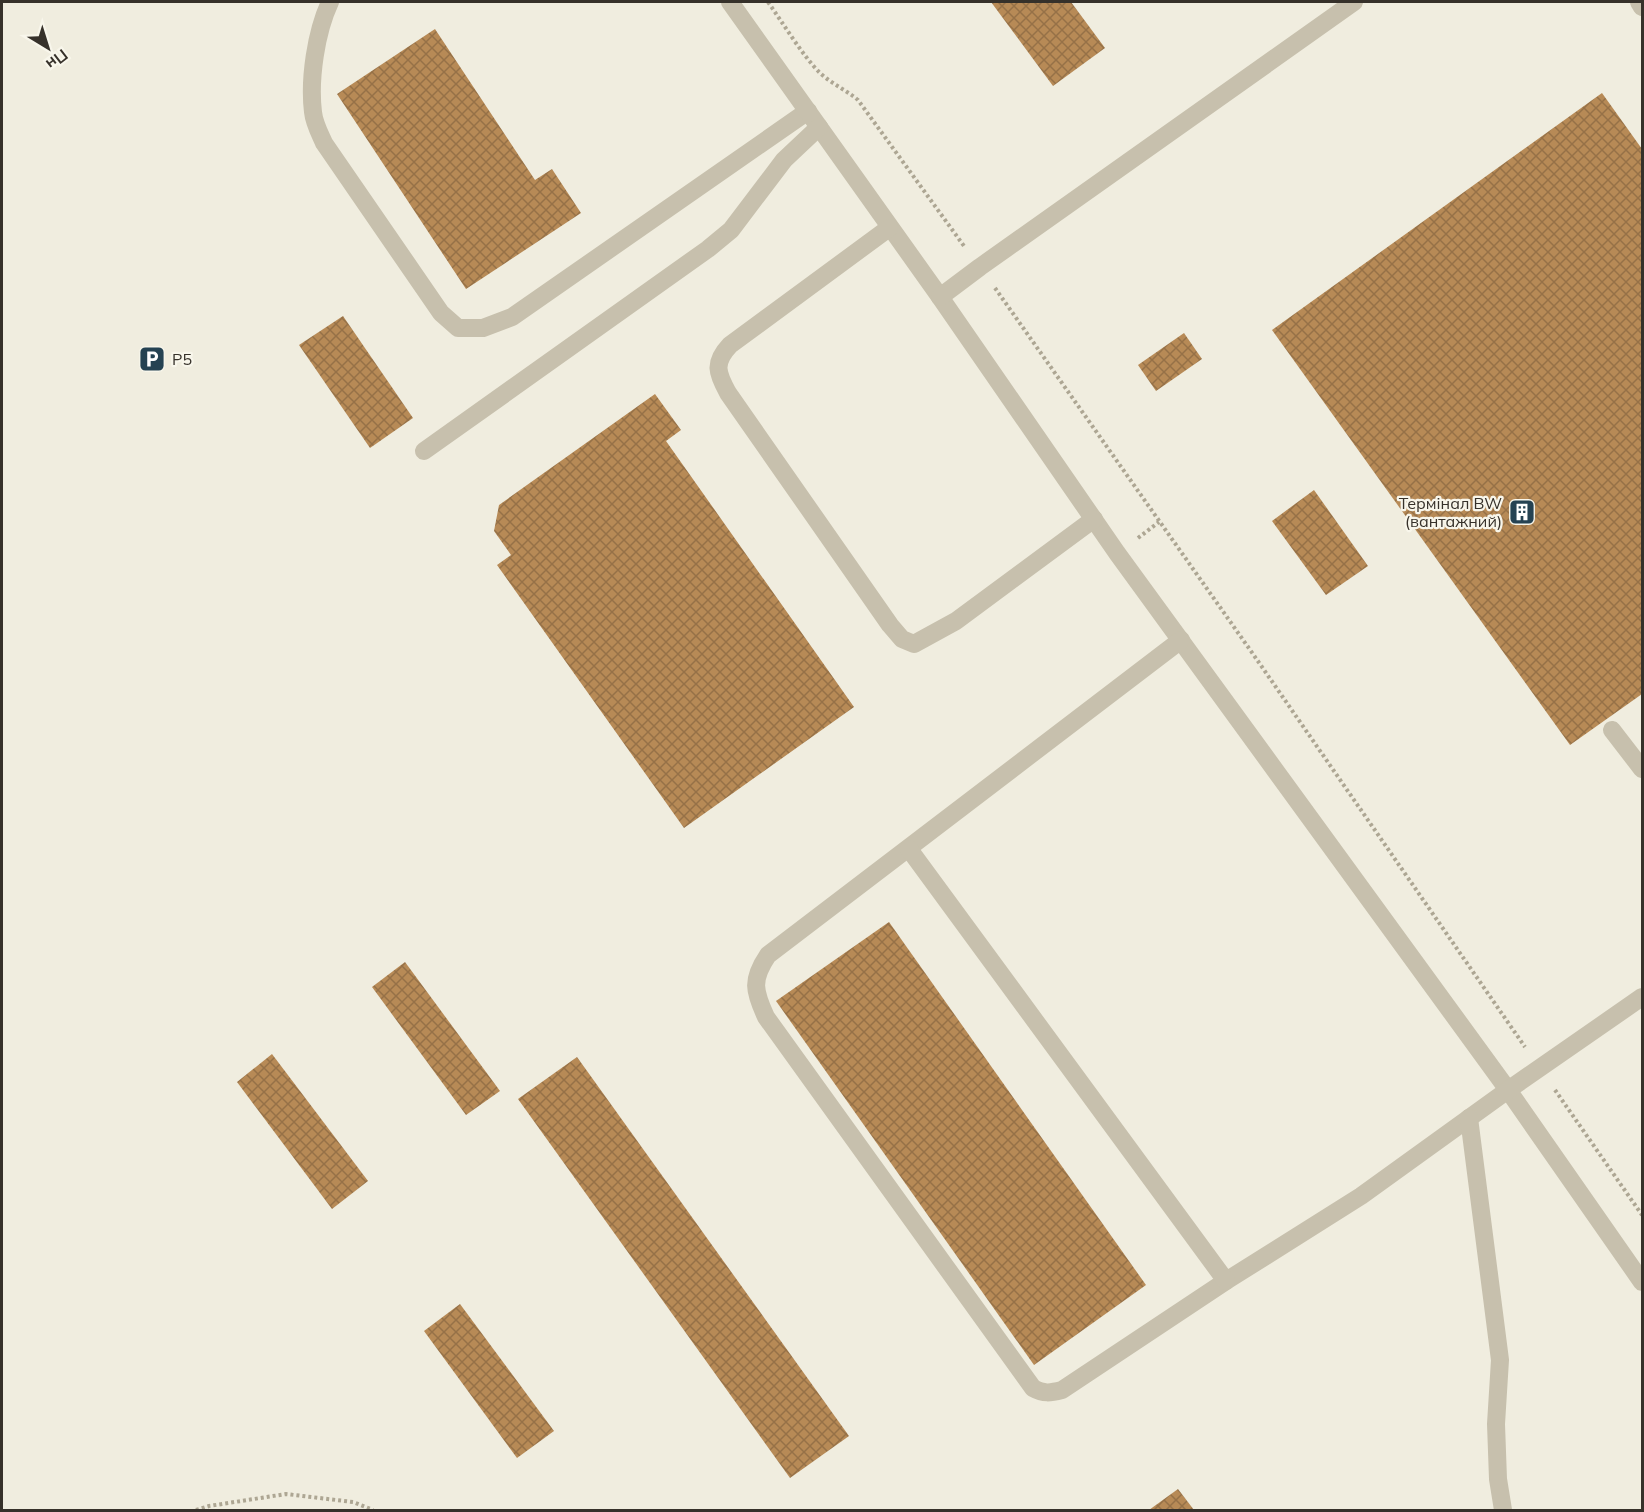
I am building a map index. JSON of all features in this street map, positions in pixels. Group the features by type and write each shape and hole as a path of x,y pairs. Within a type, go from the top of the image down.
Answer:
{"lane":[{"path":"330,2 316,49 312,88 313,114 324,143 441,313 458,328 483,328 512,317 808,111"},
{"path":"730,2 940,297 1094,519 1508,1090 1642,1282"},
{"path":"940,297 1354,2"},
{"path":"1639,2 1642,7"},
{"path":"424,451 708,249 731,230 784,160 819,127"},
{"path":"889,228 730,345 722,353 717,366 720,379 728,393 890,625 902,639 914,644 923,641 956,621 1094,519"},
{"path":"1181,640 768,955 757,973 755,984 758,999 766,1017 1033,1388 1041,1393 1050,1394 1062,1390 1226,1281 1361,1196 1642,997"},
{"path":"1612,730 1642,769"},
{"path":"909,849 1226,1281"},
{"path":"1469,1118 1500,1360 1496,1424 1498,1479 1503,1510"}],"path":[{"path":"768,2 818,72 858,100 980,267 1253,654 1642,1215"},
{"path":"196,1510 286,1494 353,1502 373,1510"}],"building":[{"path":"991,2 1071,2 1105,48 1053,86"},
{"path":"435,29 535,180 552,169 581,213 466,289 337,94"},
{"name":"Термінал BW (вантажний)","path":"1602,93 1642,149 1642,694 1570,745 1272,330"},
{"path":"343,316 413,418 370,448 299,345"},
{"path":"1184,333 1202,359 1156,391 1138,365"},
{"path":"655,394 681,430 666,441 854,707 684,828 497,565 511,555 494,531 499,505"},
{"path":"1314,490 1368,566 1326,595 1272,521"},
{"path":"889,922 1146,1285 1034,1365 776,1001"},
{"path":"405,962 500,1091 466,1115 372,987"},
{"path":"272,1054 368,1181 332,1209 237,1082"},
{"path":"577,1057 849,1436 790,1478 518,1099"},
{"path":"460,1304 554,1431 517,1458 424,1331"},
{"path":"1178,1489 1194,1510 1149,1510"}],"place":[{"name":"P5","path":"152,359"},
{"name":"Термінал BW (вантажний)","path":"1522,512"}]}
